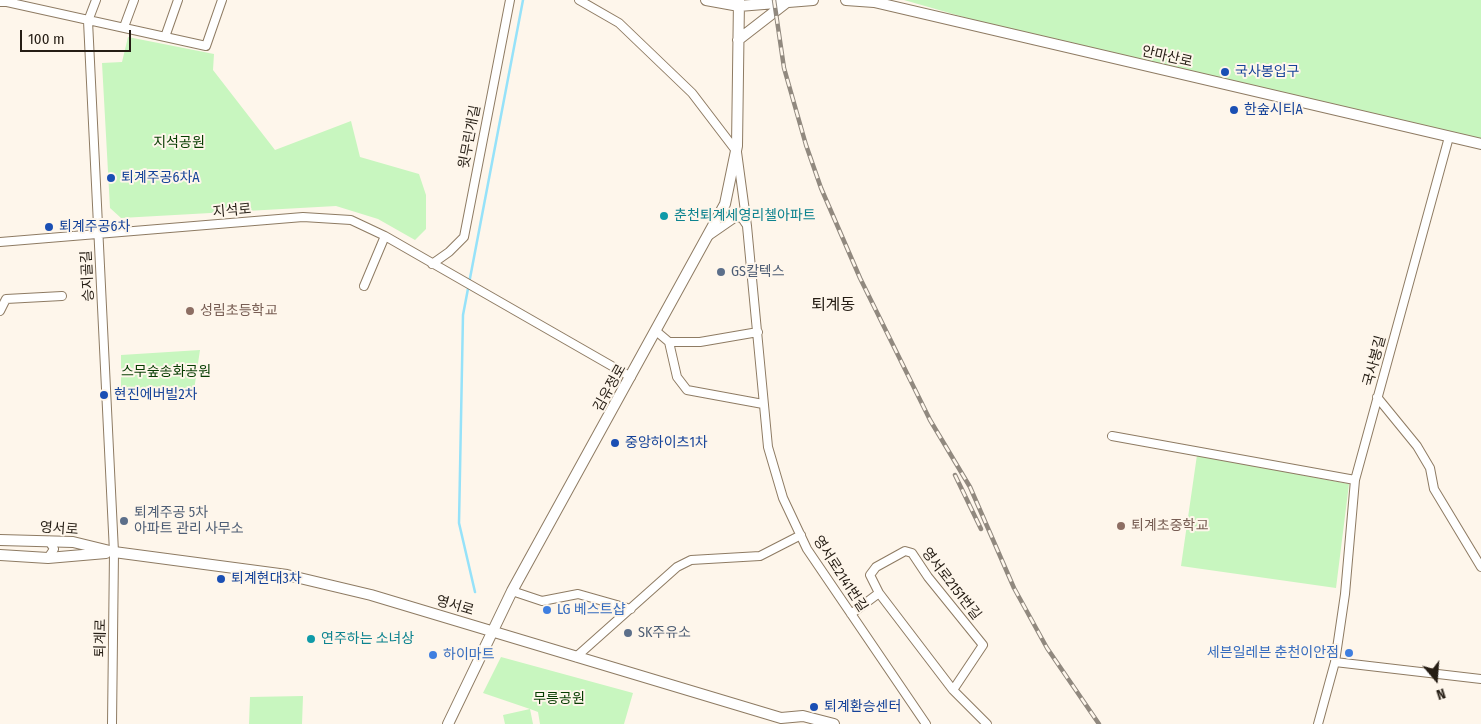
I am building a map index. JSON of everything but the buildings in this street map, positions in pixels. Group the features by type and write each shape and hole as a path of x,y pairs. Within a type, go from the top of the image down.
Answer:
{"street":[{"name":"승지골길","path":"96,0 88,21 114,552"},
{"path":"124,27 134,0"},
{"path":"166,37 178,0"},
{"path":"0,2 8,2 206,46 222,0"},
{"name":"윗무린개길","path":"432,264 464,237 510,0"},
{"path":"579,0 619,23 692,93 737,152"},
{"path":"706,0 739,3 813,0"},
{"name":"안마산로","path":"846,0 874,2 1481,144"},
{"path":"738,40 783,1"},
{"name":"김유정로","path":"448,724 491,630 512,590 725,204 737,152 739,3"},
{"name":"국사봉길","path":"1449,137 1378,397 1417,446 1430,468 1434,489 1481,567"},
{"name":"영서로2141번길","path":"737,152 748,226 768,447 783,498 807,549 926,724"},
{"path":"708,236 736,217 742,218 748,226"},
{"name":"지석로","path":"0,242 303,218 351,220 385,236 485,292 631,377"},
{"path":"364,286 385,236"},
{"path":"0,311 6,300 62,296"},
{"path":"656,331 669,342 677,378 687,390 763,404"},
{"path":"669,342 700,342 758,332"},
{"path":"1318,724 1335,662 1345,594 1355,480 1378,397"},
{"path":"1112,436 1355,480"},
{"path":"576,657 677,567 691,560 760,556 801,535"},
{"name":"영서로","path":"0,540 73,542 114,552 287,576 371,595 491,630 784,721 803,716 834,724"},
{"path":"48,558 54,549 49,542"},
{"name":"영서로2151번길","path":"953,690 983,646 928,577 912,553 905,551 876,567 870,575 879,593 953,690 987,724"},
{"name":"영서로","path":"0,556 48,558 114,552"},
{"name":"퇴계로","path":"112,724 114,552"},
{"path":"512,590 542,601 578,594 631,609"},
{"path":"851,614 879,593"},
{"path":"1335,662 1481,679"}],"green space":[{"path":"904,0 1481,0 1481,147 988,24"},
{"name":"지석공원","path":"128,37 214,54 213,70 275,150 351,121 360,157 419,174 426,195 426,229 415,240 378,219 336,206 121,218 110,208 102,63 122,62"},
{"name":"스무숲송화공원","path":"200,350 194,390 121,392 121,355"},
{"path":"1197,455 1349,484 1336,588 1181,566"},
{"name":"무릉공원","path":"501,657 633,693 624,724 540,724 538,712 483,693"},
{"path":"303,696 302,724 249,724 250,697"},
{"path":"530,709 533,724 505,724 503,715"}],"waterway":[{"path":"475,592 459,523 463,315 523,0"}],"railway":[{"path":"774,0 784,68 806,145 821,188 860,278 930,420 970,487 1014,588 1047,648 1099,724"},
{"path":"955,475 981,529"}],"place":[{"name":"국사봉입구","path":"1225,72"},
{"name":"한숲시티A","path":"1234,110"},
{"name":"퇴계주공6차A","path":"111,178"},
{"name":"춘천퇴계세영리첼아파트","path":"664,216"},
{"name":"퇴계주공6차","path":"49,227"},
{"name":"GS칼텍스","path":"721,272"},
{"name":"성림초등학교","path":"190,311"},
{"name":"현진에버빌2차","path":"104,395"},
{"name":"중앙하이츠1차","path":"615,443"},
{"name":"퇴계주공 5차 아파트 관리 사무소","path":"124,521"},
{"name":"퇴계초중학교","path":"1121,526"},
{"name":"퇴계현대3차","path":"221,579"},
{"name":"LG 베스트샵","path":"547,610"},
{"name":"SK주유소","path":"628,633"},
{"name":"연주하는 소녀상","path":"311,639"},
{"name":"세븐일레븐 춘천이안점","path":"1349,653"},
{"name":"하이마트","path":"433,655"},
{"name":"퇴계환승센터","path":"814,707"}],"district":[{"name":"퇴계동","path":"833,306"}]}
